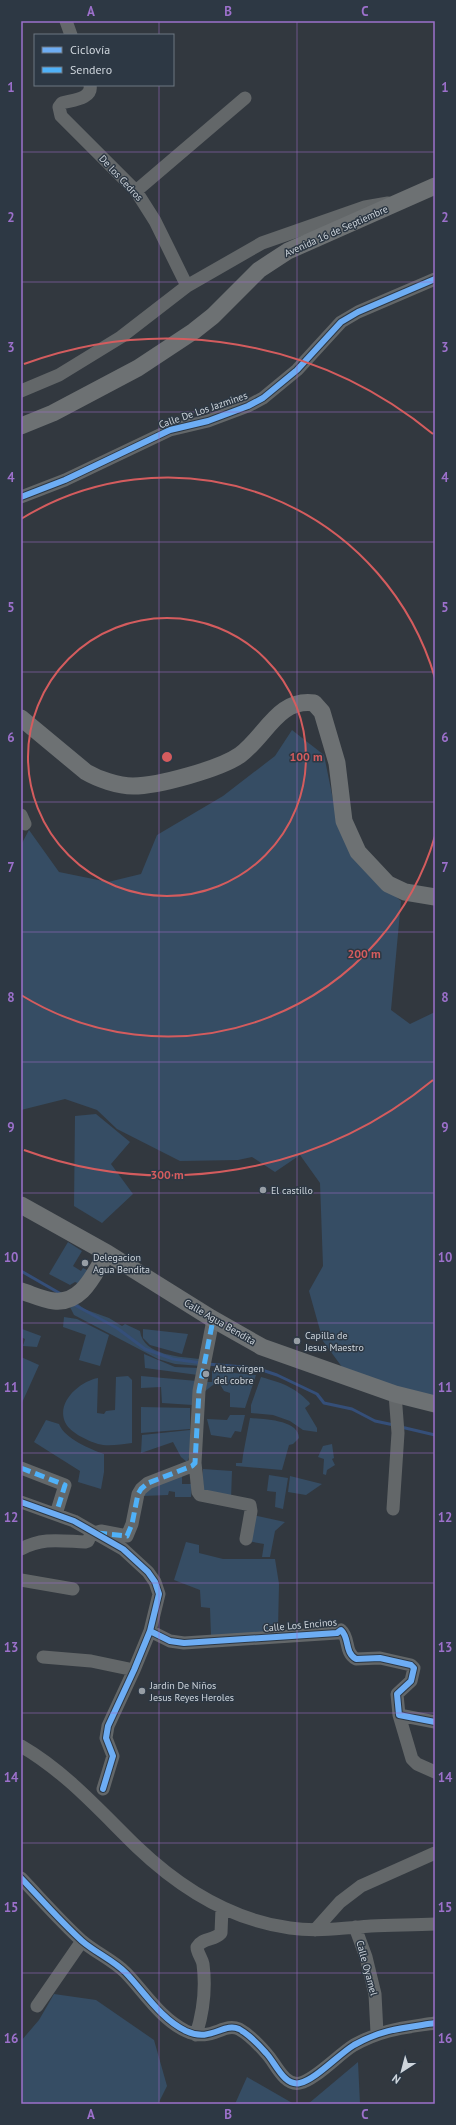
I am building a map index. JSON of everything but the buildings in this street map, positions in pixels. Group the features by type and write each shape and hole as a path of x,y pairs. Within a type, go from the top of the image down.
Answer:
{"main road":[{"name":"Avenida 16 de Septiembre","path":"21,426 52,413 138,368 213,316 259,270 288,251 433,188"},
{"path":"21,720 86,772 94,776 133,786 188,776 226,762 240,755 291,704 306,702 314,703 319,706 324,719 337,763 344,821 358,852 388,884 405,892 435,897"},
{"name":"Calle Agua Bendita","path":"21,1205 107,1253 211,1318 262,1347 395,1394 435,1404"},
{"path":"21,1291 53,1301 66,1300 84,1290 107,1253"}],"street":[{"path":"66,21 71,34"},
{"name":"De los Cedros","path":"89,90 62,103 60,107 61,116 136,191 154,221 187,286"},
{"path":"136,191 245,98"},
{"path":"21,391 59,375 120,337 187,286 262,243 365,206 382,203 398,203"},
{"name":"Calle De Los Jazmines","path":"21,498 65,480 170,430 208,421 248,406 263,398 297,370 341,322 358,312 435,279"},
{"path":"212,1325 199,1391 195,1463 198,1492 200,1495 250,1505 251,1511 246,1539"},
{"path":"393,1509 398,1433 395,1394"},
{"path":"21,1549 35,1542 50,1540 85,1542 91,1534 101,1532 127,1536 132,1524 138,1494 141,1489 148,1483 195,1463"},
{"path":"21,1468 65,1485 56,1514"},
{"path":"21,1502 74,1521 123,1549 148,1572 155,1582 159,1594 150,1631 108,1726 106,1738 113,1756 103,1789"},
{"path":"21,1580 73,1589"},
{"name":"Calle Los Encinos","path":"150,1631 170,1641 184,1643 280,1638 337,1633 341,1630 344,1634 348,1652 356,1659 380,1658 411,1665 414,1668 412,1681 397,1694 399,1715"},
{"path":"43,1657 91,1661 134,1670"},
{"path":"435,1722 399,1715 412,1759 417,1764 435,1772"},
{"path":"21,1746 40,1757 62,1776 171,1878 190,1891 222,1908 259,1922 290,1928 315,1930 435,1924"},
{"path":"315,1930 340,1902 361,1886 435,1853"},
{"path":"21,1878 82,1941 125,1972 168,2020 178,2027 196,2035 210,2035 225,2028 238,2029 266,2053 285,2078 296,2084 307,2081 353,2046 377,2033 389,2029 435,2023"},
{"path":"196,2035 202,2015 203,1990 203,1966 197,1947 202,1940 215,1938 221,1933 222,1908"},
{"name":"Calle Oyamel","path":"355,1927 366,1957 375,1994 377,2033"},
{"path":"37,2006 82,1941"}],"shaded area":[{"path":"292,730 324,755 339,829 367,872 401,901 391,1010 410,1024 435,1012 435,1396 399,1388 342,1367 323,1341 309,1291 323,1266 320,1183 300,1155 275,1172 252,1157 238,1160 180,1161 117,1129 97,1110 65,1099 21,1110 21,845 29,830 59,872 108,882 141,874 157,835 223,796 275,756"},
{"path":"96,1114 130,1142 111,1164 133,1194 102,1223 74,1206 75,1116"},
{"path":"68,1242 82,1251 73,1266 81,1271 83,1268 89,1271 80,1284 75,1282 70,1285 49,1274"},
{"path":"78,1304 84,1309 109,1318 122,1326 125,1324 140,1331 148,1346 164,1354 201,1359 201,1366 175,1364 158,1359 74,1315 70,1307"},
{"path":"64,1317 77,1319 109,1335 100,1366 79,1360 86,1335 63,1327"},
{"path":"22,1329 41,1336 37,1347 23,1346 25,1339 21,1337"},
{"path":"143,1329 188,1334 182,1354 150,1345 143,1338"},
{"path":"144,1354 175,1367 199,1368 198,1375 145,1368"},
{"path":"21,1357 39,1365 21,1405"},
{"path":"212,1371 256,1375 245,1408 230,1407 230,1393 224,1391 218,1381 204,1392 206,1382 212,1382"},
{"path":"128,1376 132,1380 132,1443 111,1445 98,1444 79,1436 67,1426 63,1414 64,1407 72,1393 84,1383 98,1378 97,1413 104,1414 106,1411 115,1410 116,1377"},
{"path":"141,1376 197,1381 193,1405 162,1403 161,1387 141,1388"},
{"path":"261,1377 287,1386 298,1392 309,1402 310,1404 305,1408 317,1428 317,1432 303,1430 290,1421 273,1415 251,1413 251,1405"},
{"path":"141,1407 190,1408 190,1429 141,1433"},
{"path":"230,1415 245,1415 241,1432 235,1431 231,1438 211,1435 207,1419 227,1420"},
{"path":"250,1418 264,1419 287,1424 293,1427 297,1432 299,1438 293,1444 289,1445 282,1470 236,1466 236,1463 242,1463"},
{"path":"46,1420 59,1424 72,1439 78,1443 104,1454 104,1472 101,1489 78,1482 80,1471 34,1442"},
{"path":"190,1430 191,1452 187,1462 181,1457 173,1442 141,1453 142,1435"},
{"path":"332,1444 334,1458 332,1459 335,1465 327,1470 326,1475 323,1474 324,1459 318,1457 323,1446"},
{"path":"203,1469 232,1471 231,1499 203,1493 201,1488"},
{"path":"182,1474 182,1484 192,1484 191,1497 175,1497 175,1492 169,1491 168,1495 142,1496 145,1490"},
{"path":"269,1475 288,1478 283,1509 275,1507 276,1492 267,1491"},
{"path":"290,1476 322,1484 306,1495 288,1492"},
{"path":"253,1515 285,1522 275,1531 270,1557 262,1557 264,1544 247,1541"},
{"path":"186,1542 199,1545 199,1553 223,1559 275,1559 279,1584 278,1629 274,1633 211,1636 210,1608 201,1607 200,1590 174,1580"},
{"path":"54,1994 96,2000 154,2040 167,2086 158,2104 21,2104 21,2041 39,2020"},
{"path":"358,2062 360,2104 308,2104"},
{"path":"247,2077 294,2104 235,2104"}],"waterway":[{"path":"21,1271 61,1294"},
{"path":"73,1304 117,1328 145,1349 173,1359 202,1363"},
{"path":"207,1364 256,1368 277,1375 317,1394 324,1403 352,1409 375,1421 394,1425"},
{"path":"401,1427 435,1435"}],"marked path":[{"path":"97,1533 127,1536 132,1524 138,1494 141,1489 148,1483 192,1466 195,1463 199,1391 212,1325"},
{"path":"21,1468 65,1485 56,1514"}],"cycle path":[{"path":"21,497 65,480 170,430 208,421 248,406 263,398 297,370 341,322 358,312 435,279"},
{"path":"21,1502 74,1521 123,1549 148,1572 155,1582 159,1594 150,1631 108,1726 106,1738 113,1756 103,1789"},
{"path":"150,1631 170,1641 184,1643 337,1633 341,1630 344,1633 350,1653 356,1659 380,1658 411,1665 414,1668 411,1681 397,1694 399,1715 435,1722"},
{"path":"21,1878 58,1918 82,1941 116,1964 126,1973 169,2020 186,2031 195,2034 210,2034 227,2028 239,2029 250,2037 263,2050 285,2078 294,2083 300,2083 313,2077 348,2049 364,2040 384,2032 435,2023"}],"place":[{"name":"El castillo","path":"263,1190"},
{"name":"Delegacion Agua Bendita","path":"85,1263"},
{"name":"Capilla de Jesus Maestro","path":"297,1341"},
{"name":"Altar virgen del cobre","path":"206,1374"},
{"name":"Jardin De Niños Jesus Reyes Heroles","path":"142,1691"}]}
